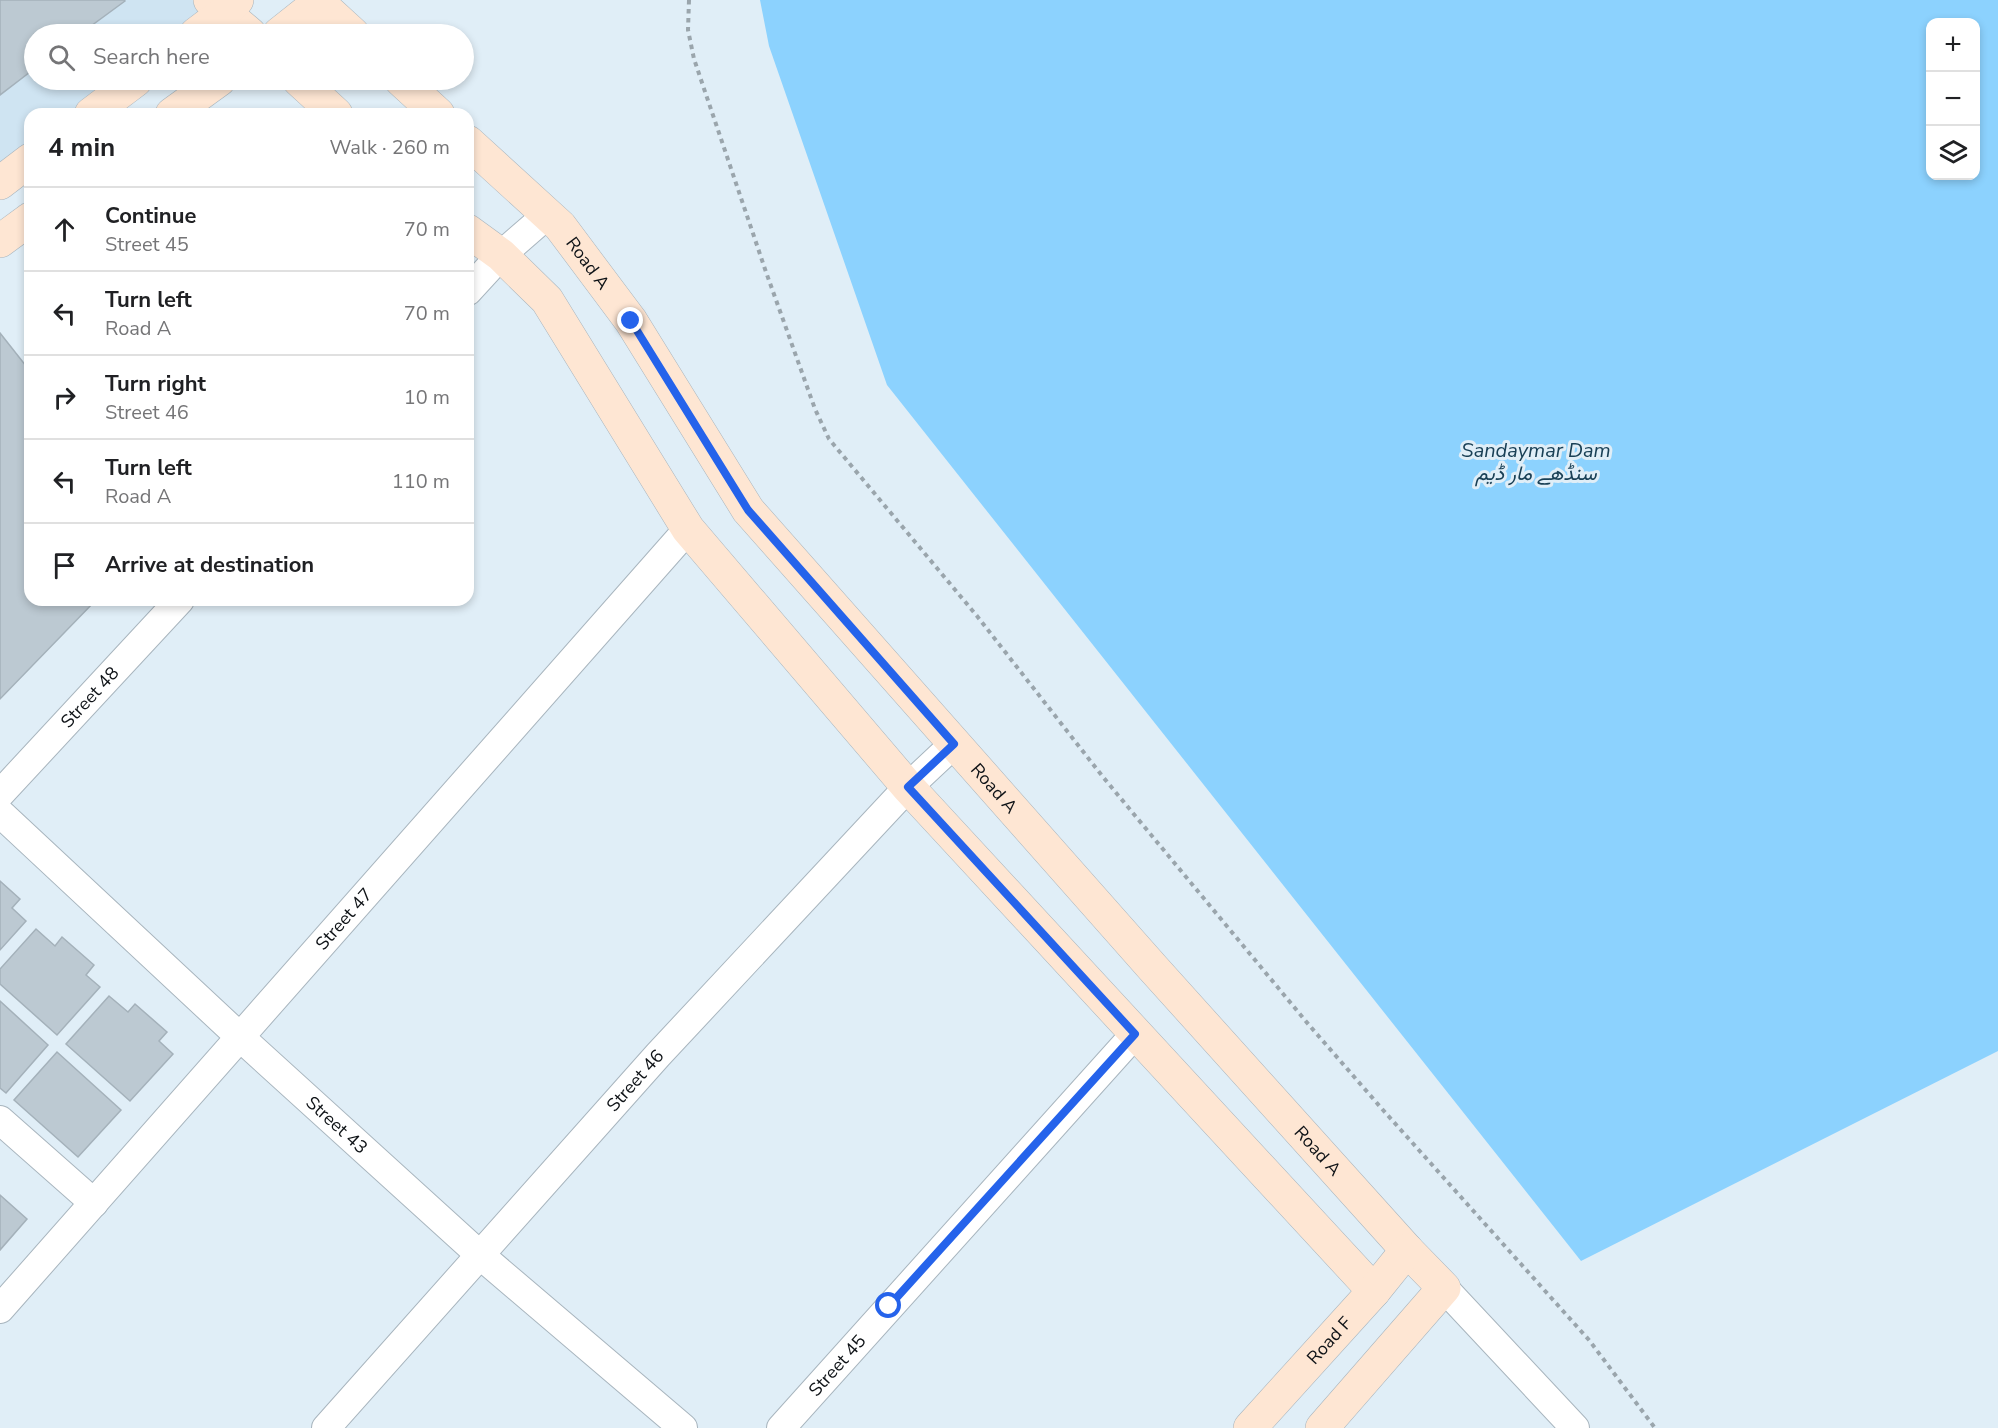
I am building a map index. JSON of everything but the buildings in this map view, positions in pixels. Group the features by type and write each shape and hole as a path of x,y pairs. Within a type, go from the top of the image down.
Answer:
{"street":[{"path":"291,24 317,1 342,24"},
{"path":"205,24 224,4 241,24"},
{"path":"99,108 123,90"},
{"path":"180,108 205,90"},
{"path":"310,90 329,108"},
{"path":"412,90 431,108"},
{"name":"Road A","path":"474,148 560,226 631,321 748,510 954,744 1407,1250 1444,1288"},
{"path":"0,183 24,165"},
{"path":"474,284 501,255 547,215"},
{"path":"0,241 24,223"},
{"path":"474,235 501,255 548,300 688,528 908,787 1374,1291"},
{"name":"Street 47","path":"0,1309 688,528"},
{"name":"Street 48","path":"0,794 174,606"},
{"name":"Street 46","path":"326,1428 658,1055 908,787 954,744"},
{"name":"Street 43","path":"0,813 240,1037 480,1255 683,1428"},
{"name":"Street 45","path":"781,1428 1135,1034"},
{"path":"0,1120 94,1203"},
{"name":"Road F","path":"1250,1428 1374,1291 1407,1250"},
{"path":"1322,1428 1444,1288 1575,1428"}],"path":[{"path":"689,0 688,30 694,59 766,272 815,409 829,439 977,616 1103,777 1302,1016 1589,1340 1655,1428"}],"shaded area":[{"path":"0,0 241,0 207,24 24,24 24,90 117,90 92,108 24,108 24,157 0,175"}],"water":[{"name":"Sandaymar Dam سنڈھے مار ڈیم","path":"760,0 1998,0 1998,1051 1581,1261 887,385 769,46"}],"route":[{"path":"631,321 748,510 954,744 908,787 1135,1034 889,1306"}]}
